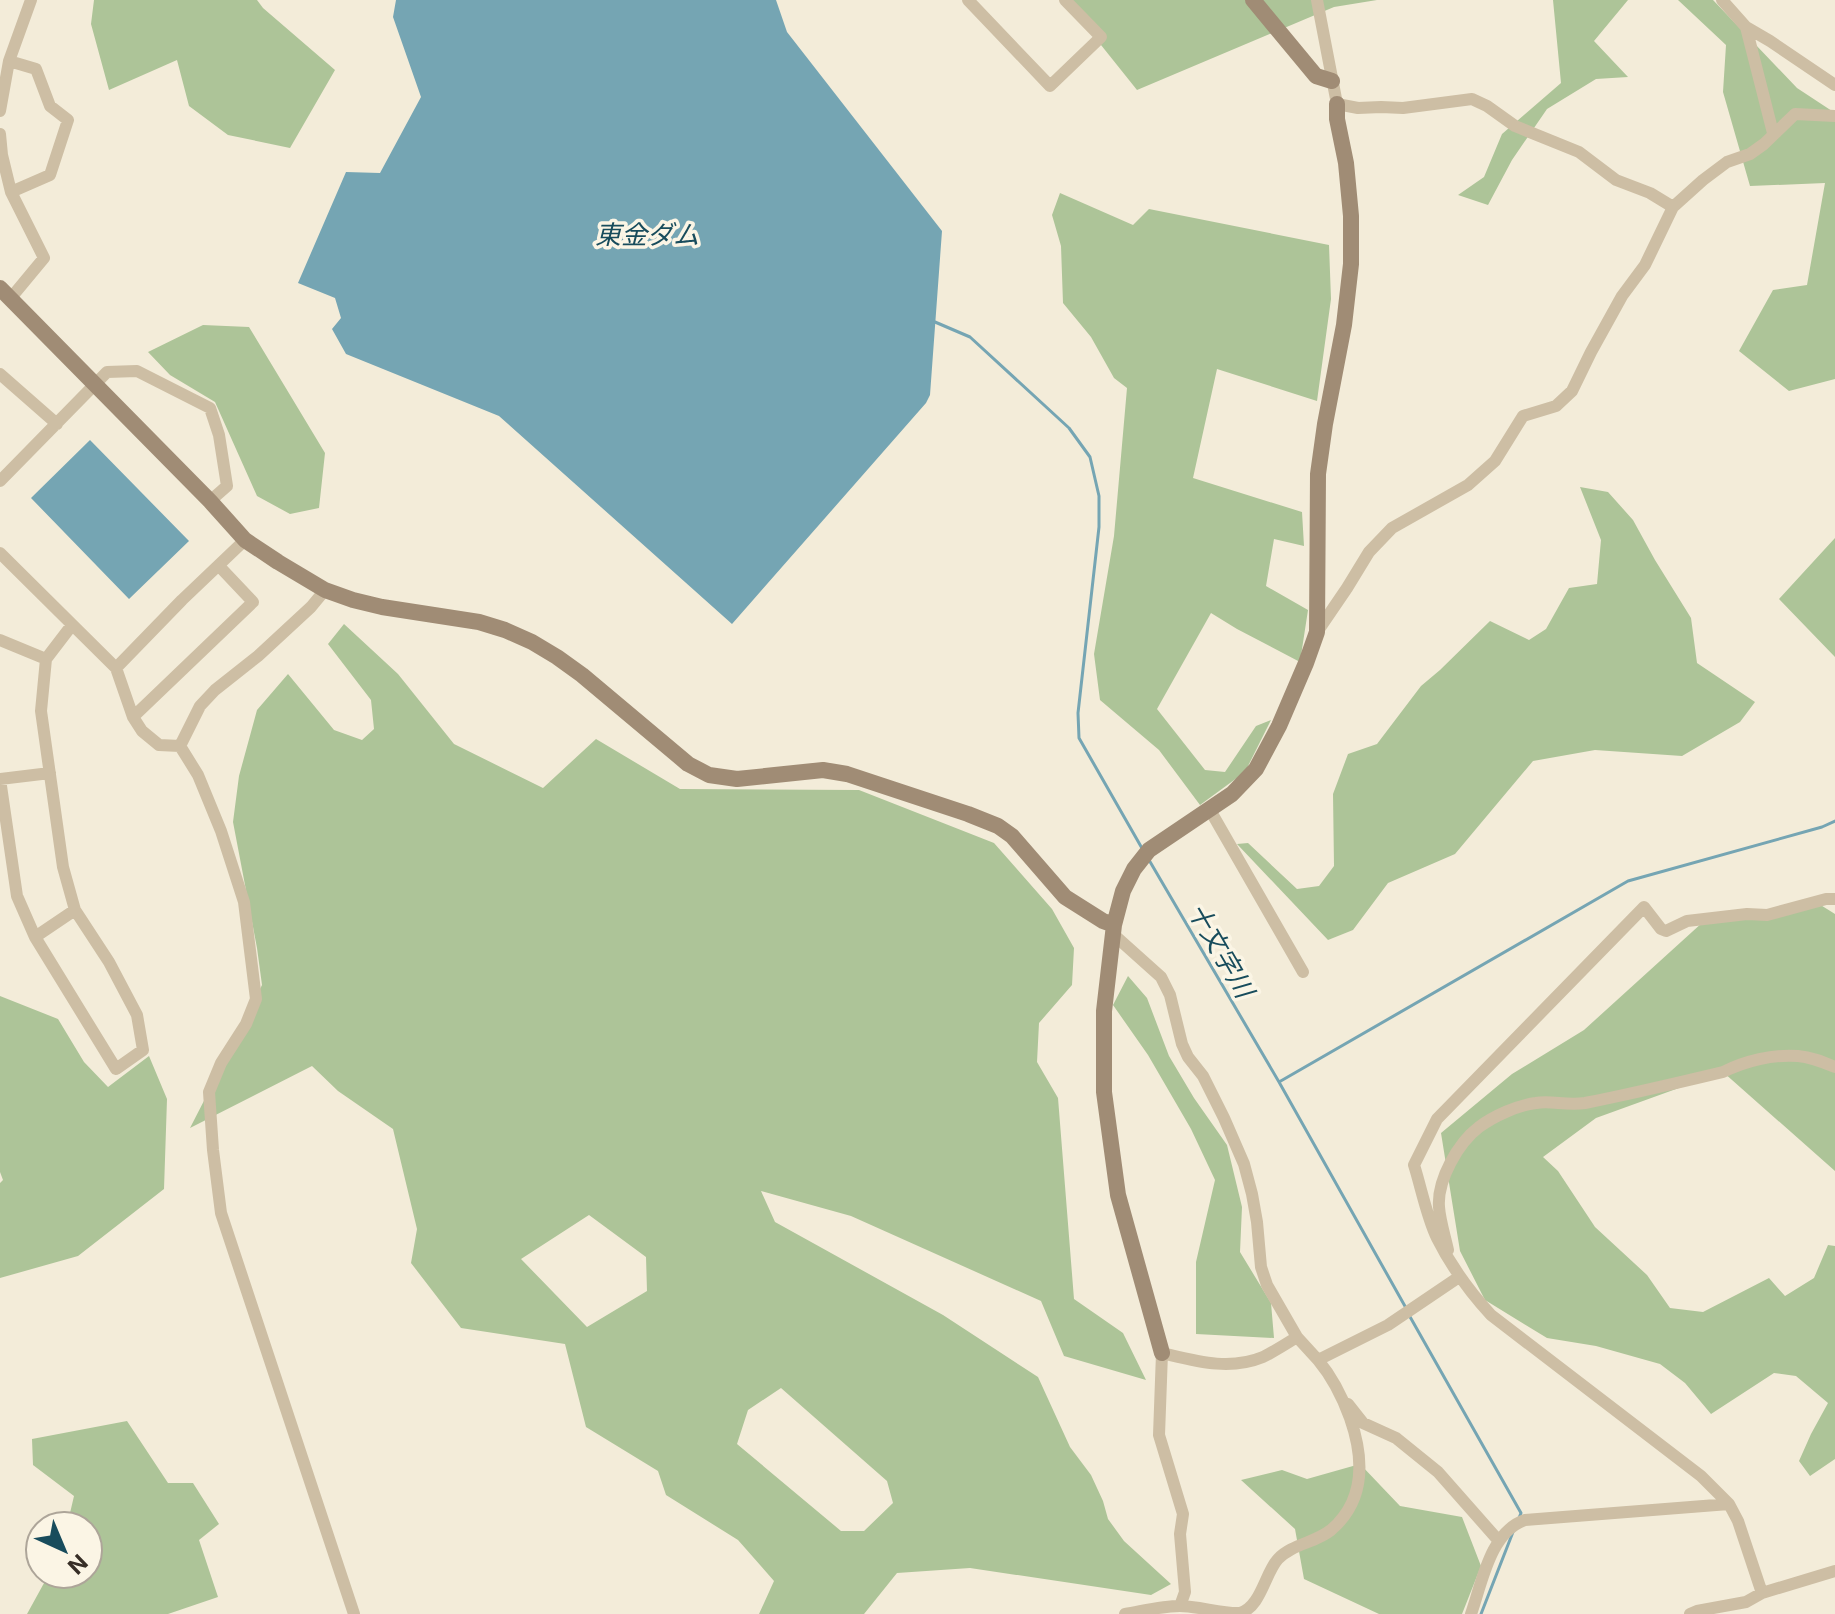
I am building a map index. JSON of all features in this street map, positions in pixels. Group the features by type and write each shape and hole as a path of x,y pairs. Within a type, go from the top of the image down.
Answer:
{"street":[{"path":"0,111 9,61 31,0"},
{"path":"968,0 1050,86 1101,37 1065,0"},
{"path":"1253,0 1316,76 1332,81"},
{"path":"1317,0 1346,163 1351,264 1344,325 1318,474 1317,632"},
{"path":"1726,2 1746,27 1835,85"},
{"path":"1746,27 1773,133"},
{"path":"9,61 36,69 50,106 68,120 50,175 11,192"},
{"path":"1337,104 1358,108 1403,108 1472,99 1515,126 1579,152 1616,180 1650,193 1673,207"},
{"path":"1180,1606 1185,1592 1180,1534 1183,1514 1159,1435 1162,1353 1118,1195 1104,1092 1104,1011 1113,930 1123,891 1134,869 1149,850 1232,794 1256,769 1279,726 1317,632 1369,552 1392,528 1468,485 1495,461 1523,416 1556,406 1572,391 1622,296 1645,265 1673,207 1727,162 1750,154 1764,144 1795,114 1835,116"},
{"path":"0,134 11,192 44,258 5,294 245,540 325,590 353,600 479,622 532,642 582,675 688,764 709,775 737,779 823,770 847,774 998,826 1012,836 1065,897 1103,921 1161,977 1170,995 1182,1044 1203,1076 1244,1164 1257,1222 1261,1267 1267,1285 1297,1337 1331,1375 1356,1436 1360,1479 1352,1505 1341,1520 1328,1533 1279,1557 1254,1602 1241,1613 1180,1606 1125,1614"},
{"path":"0,481 107,372 137,371 210,408 219,435 227,486 210,501"},
{"path":"3,383 57,424"},
{"path":"116,668 245,540"},
{"path":"0,554 116,668 133,717 142,731 159,745 180,746"},
{"path":"133,717 253,602 219,566"},
{"path":"180,746 200,706 301,617 325,590"},
{"path":"50,773 0,779 17,896 35,937 116,1069 143,1050 137,1015 109,962 75,910 63,867 50,773 41,711 46,659 72,625"},
{"path":"0,640 46,659"},
{"path":"180,746 198,775 210,803 244,902 256,999 209,1092 221,1213 354,1614"},
{"path":"1210,810 1303,972"},
{"path":"1762,1593 1738,1521 1729,1504 1701,1476 1491,1315 1459,1277 1436,1236 1414,1165 1437,1119 1644,907 1666,931 1687,921 1747,914 1767,915 1835,899"},
{"path":"35,937 75,910"},
{"path":"1449,1257 1439,1205 1442,1183 1463,1144 1479,1127 1517,1107 1539,1102 1570,1105 1612,1098 1723,1072 1738,1064 1767,1058 1797,1056 1835,1067"},
{"path":"1318,1360 1388,1325 1459,1277"},
{"path":"1162,1353 1224,1365 1261,1358 1297,1337"},
{"path":"1341,1396 1363,1423 1396,1438 1438,1472 1498,1540"},
{"path":"1471,1614 1498,1540 1517,1523 1729,1504"},
{"path":"1690,1614 1746,1602 1762,1593 1835,1571"}],"green space":[{"path":"94,0 257,0 335,70 290,148 228,135 189,106 177,60 109,90 91,24"},
{"path":"1065,0 1377,0 1334,7 1137,90"},
{"path":"1553,0 1628,0 1594,41 1628,77 1596,79 1547,109 1512,160 1488,205 1458,195 1484,177 1502,134 1561,83"},
{"path":"1678,0 1713,0 1797,88 1835,113 1835,379 1789,391 1739,351 1773,290 1807,285 1825,183 1750,186 1723,92 1726,45"},
{"path":"1060,193 1133,225 1149,209 1329,245 1331,299 1317,401 1217,369 1193,478 1302,512 1304,546 1274,539 1266,586 1308,610 1300,662 1211,613 1157,709 1205,770 1225,772 1256,726 1271,720 1245,772 1200,805 1159,750 1100,700 1094,654 1114,536 1127,388 1114,378 1091,337 1063,303 1061,246 1052,215"},
{"path":"203,325 249,327 325,453 319,508 290,514 257,496 215,402 170,375 148,352"},
{"path":"1580,487 1608,492 1633,520 1691,618 1697,663 1755,702 1740,722 1682,756 1595,750 1533,761 1455,854 1388,883 1353,930 1328,940 1237,844 1248,843 1297,889 1319,886 1334,866 1333,794 1348,754 1377,744 1421,686 1490,621 1529,640 1546,629 1569,588 1597,584 1601,540"},
{"path":"1835,538 1835,657 1779,599"},
{"path":"344,624 398,674 454,744 543,788 596,739 680,789 859,790 994,843 1052,909 1074,948 1072,985 1039,1023 1037,1062 1058,1098 1074,1299 1123,1333 1146,1380 1064,1356 1041,1301 851,1216 761,1191 775,1222 943,1315 1038,1377 1070,1447 1091,1475 1108,1519 1124,1541 1171,1584 1151,1595 970,1568 897,1573 864,1614 759,1614 774,1581 738,1540 666,1495 658,1471 586,1427 565,1344 461,1328 411,1263 417,1229 393,1129 338,1091 312,1066 190,1128 262,985 233,822 239,776 257,710 288,674 334,730 362,740 374,729 371,700 328,644","holes":["589,1215 646,1257 647,1291 587,1327 521,1259","781,1388 887,1481 893,1503 864,1531 841,1531 737,1444 748,1410"]},
{"path":"1819,904 1835,914 1835,1171 1723,1072 1596,1118 1543,1157 1558,1171 1595,1227 1647,1275 1670,1308 1703,1312 1769,1278 1785,1296 1814,1278 1828,1245 1835,1246 1835,1459 1810,1476 1799,1461 1828,1403 1796,1376 1774,1373 1711,1414 1685,1383 1660,1364 1596,1346 1547,1338 1485,1300 1460,1251 1441,1133 1512,1074 1584,1030 1703,922"},
{"path":"1128,976 1147,998 1169,1056 1227,1145 1242,1207 1240,1252 1271,1303 1274,1338 1196,1334 1196,1262 1215,1180 1191,1129 1148,1055 1113,1005"},
{"path":"0,996 58,1019 84,1062 108,1087 149,1056 167,1099 164,1189 78,1256 0,1278 0,1183 3,1180 0,1172"},
{"path":"127,1421 168,1483 193,1483 219,1524 199,1540 218,1597 168,1614 27,1614 40,1590 104,1590 104,1510 71,1510 74,1496 33,1465 32,1439"},
{"path":"1360,1464 1400,1506 1462,1517 1481,1566 1462,1614 1379,1614 1304,1579 1295,1529 1241,1480 1282,1470 1307,1479"}],"water":[{"name":"東金ダム","path":"396,0 776,0 787,32 942,231 930,395 926,403 732,624 499,416 346,354 332,329 341,318 335,298 298,283 346,172 380,173 421,97 393,17"},
{"path":"90,440 189,541 129,599 31,498"}],"waterway":[{"name":"十文字川","path":"935,322 970,337 1069,428 1090,457 1099,496 1099,527 1078,713 1079,738 1143,850"},
{"path":"1279,1082 1628,881 1835,821"},
{"name":"十文字川","path":"1149,860 1406,1308"},
{"name":"十文字川","path":"1409,1315 1521,1513 1519,1518"},
{"name":"十文字川","path":"1481,1614 1513,1532"}]}
